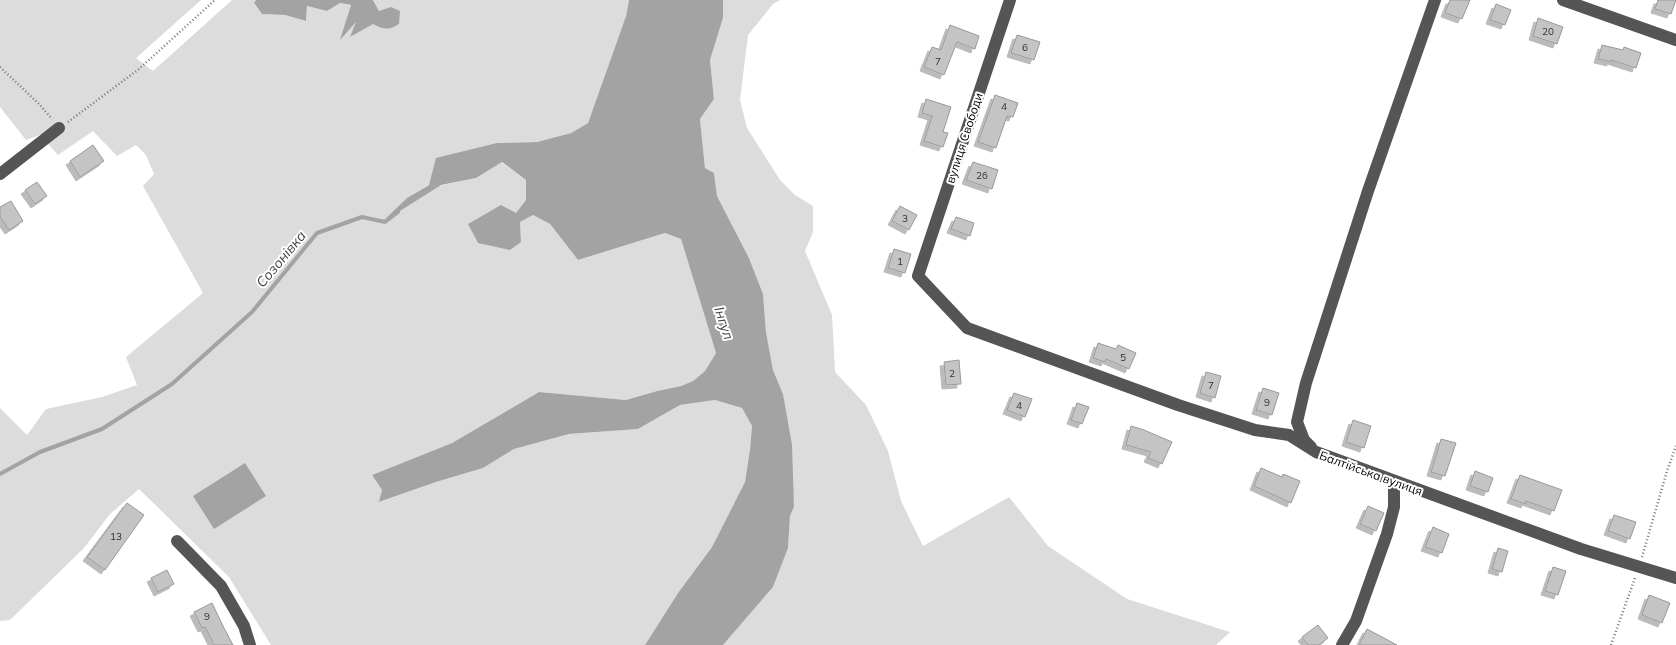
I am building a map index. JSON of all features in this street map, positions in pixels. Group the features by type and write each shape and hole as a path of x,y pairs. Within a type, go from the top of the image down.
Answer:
{"street":[{"name":"вулиця Свободи","path":"918,276 1010,0"},
{"path":"1316,452 1304,440 1296,422 1306,383 1368,192 1435,0"},
{"path":"1563,0 1676,40"},
{"path":"0,174 59,128"},
{"name":"Балтійська вулиця","path":"918,276 967,328 1178,405 1255,430 1289,435 1316,452 1394,481 1581,549 1676,578"},
{"path":"1342,645 1356,621 1387,534 1394,507 1394,481"},
{"path":"177,541 221,586 244,626 250,645"}],"path":[{"path":"0,67 40,104 59,128 139,69 215,0"},
{"path":"1610,645 1639,566 1676,446"}],"shaded area":[{"path":"0,0 201,0 136,58 153,71 232,0 256,0 254,4 262,14 285,15 306,21 307,6 327,11 340,3 352,6 341,38 357,20 351,37 379,11 373,0 629,0 626,16 588,123 571,133 537,142 497,143 407,198 384,221 438,186 476,178 501,162 526,180 526,200 516,213 469,224 478,243 521,242 520,222 533,215 550,224 578,260 665,233 681,239 716,353 705,371 693,381 681,386 626,400 539,392 452,443 372,475 382,490 380,502 483,468 514,449 569,434 638,429 680,405 715,400 742,408 752,426 745,482 712,547 678,593 645,645 271,645 229,577 139,489 110,514 84,548 10,620 0,621 0,408 27,435 46,409 102,397 137,385 126,357 203,293 143,186 154,174 146,155 136,145 117,156 93,131 58,155 40,135 26,140 0,107"},
{"path":"723,0 780,0 773,4 748,35 740,100 747,128 780,180 795,195 813,206 813,232 805,251 832,315 835,372 866,405 888,451 901,501 923,546 1009,497 1048,546 1127,599 1230,632 1216,645 723,645 773,587 788,548 790,516 794,507 783,394 773,370 766,332 763,294 749,258 717,196 714,173 705,168 700,119 714,99 710,60 723,18"}],"water":[{"path":"256,0 373,0 379,11 391,7 400,11 399,24 392,28 386,28 373,24 350,37 356,22 340,40 351,5 340,3 327,11 307,6 306,21 285,15 262,14 254,3"},
{"name":"Інгул","path":"629,0 723,0 723,18 710,60 714,99 700,119 705,168 714,173 717,196 749,258 763,294 766,332 773,370 783,394 792,445 794,507 790,516 788,548 773,587 723,645 645,645 678,593 712,547 745,482 752,426 742,408 715,400 680,405 638,429 569,434 514,449 483,468 379,502 382,490 372,475 452,443 539,392 626,400 681,386 693,381 705,371 716,353 681,239 665,233 578,260 550,224 533,215 520,222 521,242 510,250 478,243 468,224 501,205 516,213 526,200 526,180 502,162 476,178 441,185 381,223 407,198 429,185 436,158 497,143 537,142 571,133 588,123 626,16"},
{"path":"245,463 266,496 214,529 193,496"}],"building":[{"path":"1450,0 1470,0 1462,19 1445,13"},
{"path":"1658,0 1676,0 1671,14 1655,9"},
{"path":"1496,4 1511,10 1505,25 1490,20"},
{"path":"1538,18 1563,27 1557,44 1533,36"},
{"path":"950,25 979,36 975,49 957,42 944,75 924,67 932,47 941,50"},
{"path":"1017,35 1040,42 1034,60 1011,53"},
{"path":"1602,45 1623,50 1624,47 1641,53 1636,68 1611,60 1611,62 1598,59"},
{"path":"995,95 1018,103 1013,117 1007,116 996,148 978,142"},
{"path":"926,99 951,107 943,132 948,133 943,147 924,141 932,116 922,113"},
{"path":"93,145 104,161 80,177 70,161"},
{"path":"973,162 998,170 992,189 966,180"},
{"path":"37,182 47,196 35,204 25,190"},
{"path":"11,201 23,221 9,230 0,217 0,207"},
{"path":"900,206 917,215 909,230 892,221"},
{"path":"956,217 974,223 970,236 951,229"},
{"path":"894,249 911,254 905,273 888,268"},
{"path":"1098,343 1116,349 1118,345 1136,353 1129,369 1106,359 1105,362 1093,358"},
{"path":"959,360 961,384 946,385 944,362"},
{"path":"1206,372 1221,376 1215,398 1200,393"},
{"path":"1263,388 1279,393 1272,415 1256,410"},
{"path":"1014,393 1032,399 1025,417 1007,410"},
{"path":"1077,403 1089,407 1082,424 1071,420"},
{"path":"1353,420 1371,426 1364,448 1346,442"},
{"path":"1131,426 1172,442 1162,464 1148,458 1151,452 1126,445"},
{"path":"1441,439 1456,443 1445,476 1431,472"},
{"path":"1261,468 1282,477 1283,474 1300,481 1291,503 1254,486"},
{"path":"1475,471 1493,478 1488,492 1470,486"},
{"path":"1520,475 1562,490 1554,511 1526,501 1525,504 1511,499"},
{"path":"127,503 144,515 105,570 87,557"},
{"path":"1368,506 1384,513 1376,531 1360,524"},
{"path":"1614,515 1636,522 1630,539 1608,531"},
{"path":"1433,527 1449,534 1442,553 1425,547"},
{"path":"1498,548 1508,551 1502,572 1492,569"},
{"path":"1553,567 1566,571 1558,595 1545,591"},
{"path":"167,570 174,584 158,592 151,578"},
{"path":"1649,595 1670,603 1662,623 1642,615"},
{"path":"212,603 233,645 214,645 205,627 202,628 194,612"},
{"path":"1318,625 1328,638 1319,645 1308,645 1302,637"},
{"path":"1367,629 1397,645 1359,645"}],"waterway":[{"name":"Созонівка","path":"0,474 40,452 102,429 172,384 252,312 317,233 362,217 385,222 398,212"}]}
